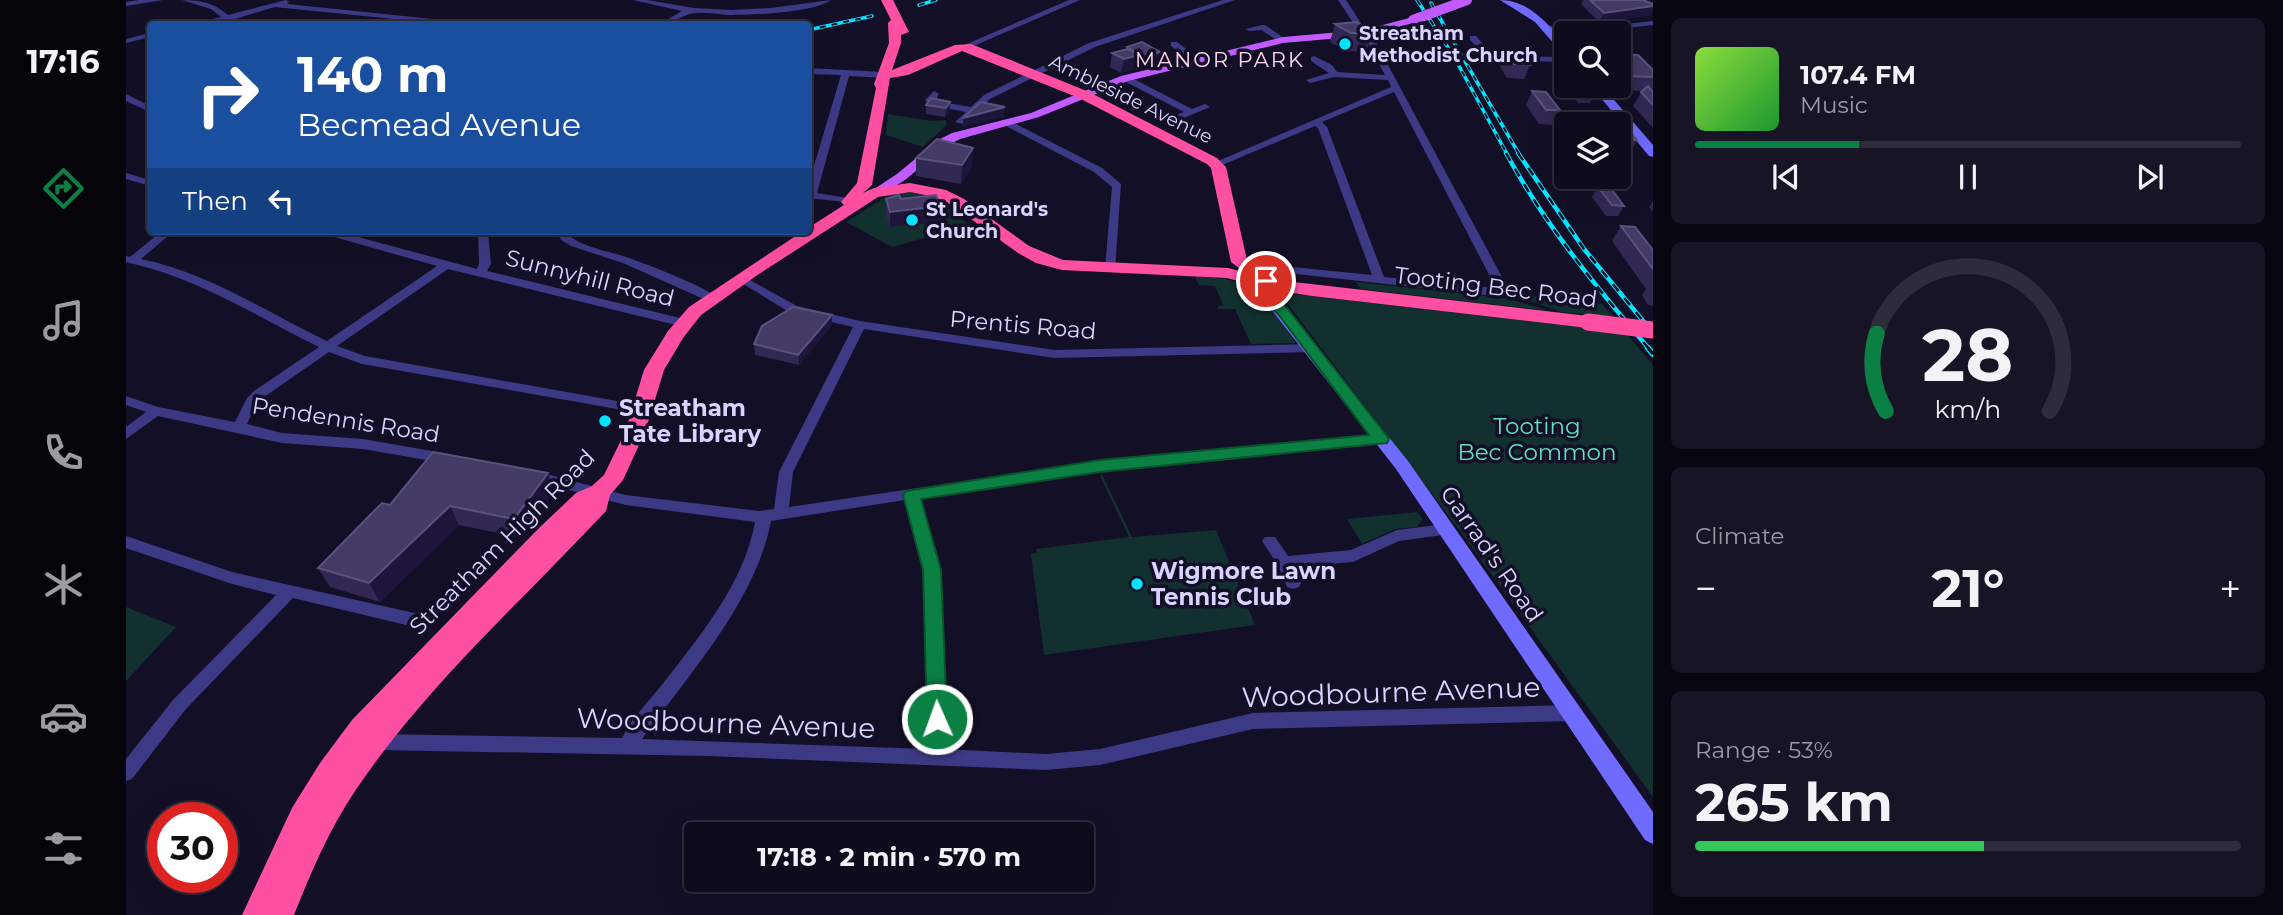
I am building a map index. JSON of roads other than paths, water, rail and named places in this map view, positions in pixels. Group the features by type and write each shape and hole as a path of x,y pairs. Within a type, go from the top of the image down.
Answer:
{"highway":[{"path":"887,0 897,22 894,23 894,48 888,75 876,114 869,189 921,188"},
{"path":"888,75 965,46"},
{"name":"Ambleside Avenue","path":"965,46 1084,95 1216,164 1259,275"},
{"name":"Tooting Bec Road","path":"921,188 960,204 1006,239 1043,261 1111,268 1259,275 1334,292 1351,286 1653,330"},
{"name":"Streatham High Road","path":"812,230 869,189"},
{"name":"Streatham High Road","path":"257,915 275,871 305,813 348,745 404,682 547,534 584,499 600,492 618,470 635,432 654,370 684,323 712,298 805,235"},
{"path":"279,915 295,874 346,781 397,717 595,509 600,492"}],"main road":[{"path":"869,189 901,177 942,143 956,136 1035,115 1125,78 1283,40 1367,36 1467,0"},
{"path":"1504,0 1524,10 1554,37"},
{"path":"1606,98 1653,153"},
{"path":"901,177 921,188"},
{"name":"Garrad's Road","path":"1259,275 1270,299 1381,439 1653,832"}],"street":[{"path":"126,5 159,0"},
{"path":"186,0 214,7 228,19"},
{"path":"218,21 291,0"},
{"path":"637,0 689,11 758,12 817,4 827,0"},
{"path":"689,11 690,0"},
{"path":"965,46 1076,0"},
{"path":"960,122 987,97 1092,45 1231,0"},
{"path":"1259,275 1351,286 1379,280 1494,292 1503,290 1394,83 1342,0"},
{"path":"276,5 430,21"},
{"path":"669,21 689,11"},
{"path":"353,21 367,15"},
{"path":"1546,28 1653,23"},
{"path":"1642,25 1653,31"},
{"path":"1249,29 1262,27 1283,40"},
{"path":"126,41 147,36"},
{"path":"1473,38 1492,58 1554,60"},
{"path":"1174,44 1199,61"},
{"path":"1314,59 1329,66 1334,74"},
{"path":"812,71 888,75"},
{"path":"812,188 846,72"},
{"path":"1310,80 1334,74 1394,83"},
{"path":"1125,78 1192,112"},
{"path":"1216,164 1394,83"},
{"path":"934,94 930,100 932,103 972,110"},
{"path":"126,97 147,108"},
{"path":"1176,118 1205,107"},
{"path":"1315,121 1322,127 1379,280"},
{"path":"1007,123 1087,164 1117,186 1111,268"},
{"path":"126,176 147,182"},
{"path":"812,196 846,207"},
{"path":"130,260 164,235"},
{"name":"Sunnyhill Road","path":"338,235 446,265 684,323"},
{"path":"480,273 485,264 483,235"},
{"path":"563,235 575,244 627,261 712,298"},
{"path":"130,260 198,278 328,347 362,360 617,405 642,405"},
{"path":"239,426 252,401 259,394 446,265"},
{"name":"Prentis Road","path":"741,278 793,309 860,326 1065,355 1311,348"},
{"path":"628,746 740,586 763,531 773,516 786,472 860,326"},
{"name":"Pendennis Road","path":"126,400 156,411 239,426 282,438 363,444 461,461"},
{"path":"126,434 156,411"},
{"path":"514,471 643,503 773,516 1100,466 1381,439"},
{"path":"911,495 932,570 935,750"},
{"path":"1284,562 1353,556 1397,536 1445,530"},
{"path":"1270,541 1284,562 1293,583"},
{"path":"126,542 232,578 423,622"},
{"path":"126,773 179,705 289,592"},
{"name":"Woodbourne Avenue","path":"378,742 935,750 1026,762 1100,757 1253,721 1571,713"}],"railway":[{"path":"919,5 936,0"},
{"path":"1417,0 1453,55 1507,154"},
{"path":"1431,3 1519,154"},
{"path":"812,29 872,16"},
{"path":"1506,153 1555,231 1650,350"},
{"path":"1518,153 1584,249 1653,333"},
{"path":"1648,348 1653,354"}],"place":[{"name":"Streatham Methodist Church","path":"1345,44"},
{"name":"St Leonard's Church","path":"912,220"},
{"name":"Streatham Tate Library","path":"605,421"},
{"name":"Wigmore Lawn Tennis Club","path":"1137,584"}],"district":[{"name":"MANOR PARK","path":"1220,59"}],"park label":[{"name":"Tooting Bec Common","path":"1537,439"}]}
